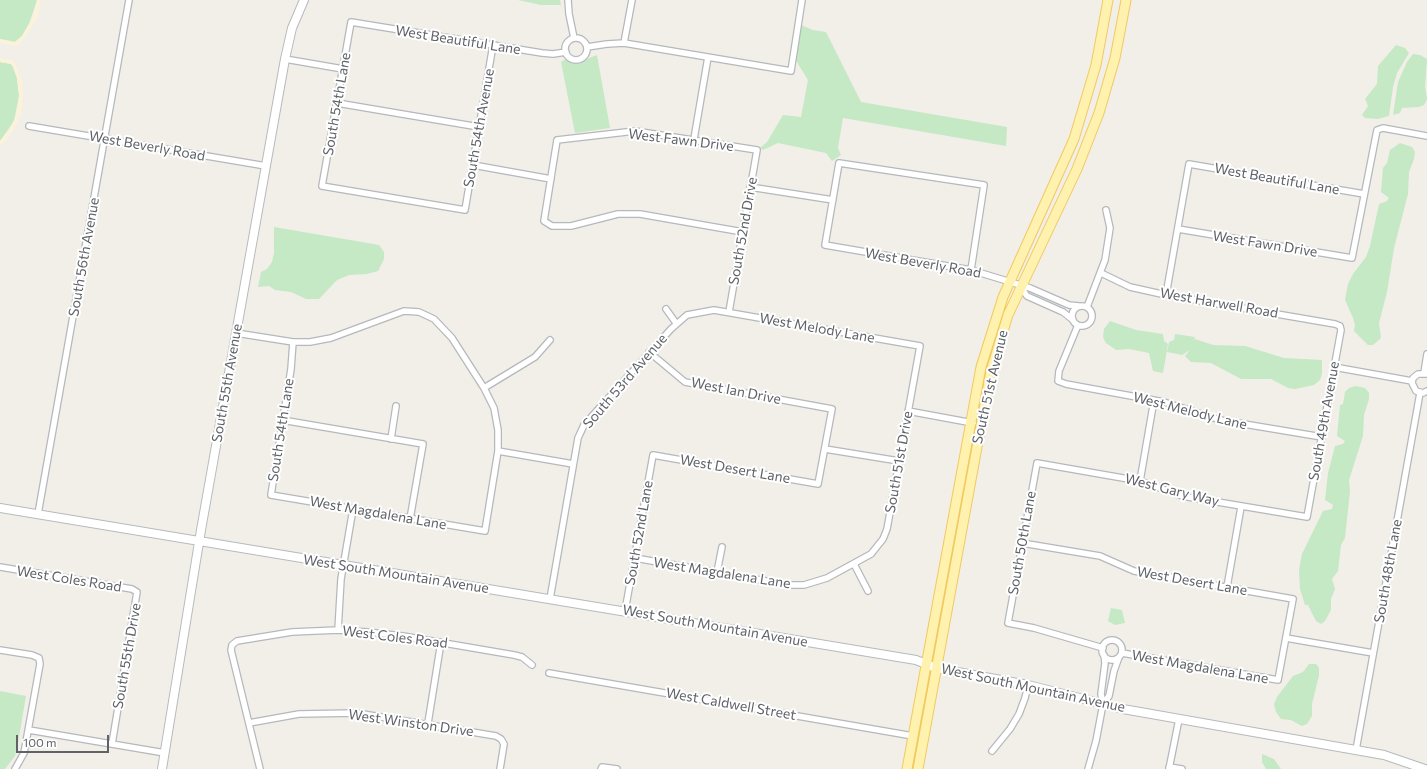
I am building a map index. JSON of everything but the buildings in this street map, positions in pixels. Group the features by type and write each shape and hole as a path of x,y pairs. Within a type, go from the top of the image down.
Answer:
{"main road":[{"name":"South 51st Avenue","path":"908,769 969,422 985,350 1010,282 1074,139 1096,65 1108,0"},
{"name":"South 51st Avenue","path":"918,769 980,424 995,356 1008,315 1020,286 1076,169 1099,113 1115,58 1126,0"}],"street":[{"name":"South 56th Avenue","path":"38,514 129,0"},
{"name":"South 55th Avenue","path":"162,769 236,333 285,60 292,28 304,0"},
{"path":"568,0 574,38"},
{"path":"624,43 632,0"},
{"path":"587,48 624,43 791,71 802,0"},
{"name":"West Beautiful Lane","path":"351,22 493,46 553,54 566,52"},
{"name":"South 54th Lane","path":"351,22 322,186 465,210"},
{"path":"574,38 584,41 587,48 586,54 580,59 573,59 566,52 566,45 574,38"},
{"name":"South 54th Avenue","path":"465,210 493,46"},
{"path":"694,139 708,57"},
{"path":"285,60 343,69"},
{"path":"337,103 479,127"},
{"name":"West Beverly Road","path":"29,126 266,166"},
{"path":"1364,194 1378,128 1427,136"},
{"name":"West Fawn Drive","path":"551,178 557,140 635,131 757,150"},
{"name":"South 52nd Drive","path":"729,312 757,150"},
{"path":"750,187 833,200 839,163 984,185 971,270"},
{"name":"West Beautiful Lane","path":"1178,229 1189,164 1364,194"},
{"path":"473,165 551,178 544,222 552,226 571,226 618,214 640,214 743,232"},
{"name":"West Fawn Drive","path":"1178,229 1352,258 1364,194"},
{"name":"West Beverly Road","path":"833,200 825,245 971,270 1030,288 1069,305 1079,306"},
{"path":"1087,307 1101,273 1110,228 1106,210"},
{"path":"1166,295 1178,229"},
{"name":"West Harwell Road","path":"1101,273 1130,287 1166,295 1340,326"},
{"name":"West Beverly Road","path":"1020,286 1028,296 1063,312 1073,320"},
{"path":"1079,306 1087,307 1092,313 1091,321 1086,325 1078,325 1073,320 1073,312 1079,306"},
{"path":"666,309 676,323"},
{"name":"West Melody Lane","path":"714,310 920,346"},
{"name":"South 53rd Avenue","path":"550,599 578,438 584,425 676,323 687,315 714,310"},
{"path":"236,333 293,342 310,342 331,338 404,311 419,312 434,319 452,338 484,388 494,408 498,430 498,451 573,464"},
{"name":"West Melody Lane","path":"1078,325 1059,371 1058,381 1066,384 1182,406 1220,420 1322,437"},
{"name":"South 49th Avenue","path":"1307,517 1340,326"},
{"path":"484,388 535,357 550,340"},
{"name":"South 54th Lane","path":"271,495 291,370 293,342"},
{"name":"South 51st Drive","path":"854,564 871,554 883,539 888,521 920,346"},
{"name":"West Ian Drive","path":"649,352 685,382 832,409 825,449"},
{"path":"1412,381 1418,374 1425,374 1427,354"},
{"path":"1334,367 1412,381"},
{"path":"1412,381 1414,390 1420,393 1427,391"},
{"name":"South 48th Lane","path":"1356,750 1420,393"},
{"path":"1140,481 1154,400"},
{"path":"391,439 396,406"},
{"path":"908,411 980,424"},
{"path":"282,420 422,444 410,519"},
{"path":"825,449 899,461"},
{"name":"West Desert Lane","path":"653,455 818,484 825,449"},
{"name":"West Magdalena Lane","path":"271,495 485,531 498,451"},
{"name":"South 52nd Lane","path":"626,611 653,455"},
{"name":"West Gary Way","path":"1037,463 1140,481 1182,496 1307,517"},
{"name":"South 50th Lane","path":"1008,623 1037,463"},
{"path":"1227,587 1241,507"},
{"name":"West South Mountain Avenue","path":"0,508 343,566 562,600 926,662 936,668 1028,685 1103,704 1394,758 1425,769"},
{"path":"338,630 338,607 343,566 353,509"},
{"name":"West Desert Lane","path":"1022,543 1100,556 1134,571 1293,599 1286,638"},
{"path":"717,572 722,547"},
{"name":"West Magdalena Lane","path":"635,558 789,585 804,585 816,582 854,564"},
{"path":"854,564 868,591"},
{"name":"West Coles Road","path":"0,567 132,589 137,592"},
{"name":"South 55th Drive","path":"112,744 137,592"},
{"name":"West Magdalena Lane","path":"1008,623 1034,628 1103,651"},
{"name":"West Coles Road","path":"249,722 231,650 232,645 237,641 268,635 338,630 386,634 514,655 522,657 532,665"},
{"path":"1286,638 1373,653"},
{"name":"West Magdalena Lane","path":"1121,655 1121,644 1113,640 1105,643 1103,651 1107,659 1112,660 1121,655 1278,680 1286,638"},
{"path":"428,723 441,642"},
{"path":"0,650 39,658 40,664 24,753 15,769"},
{"path":"1088,769 1096,741 1103,704 1101,694 1105,663 1103,651"},
{"path":"1103,704 1109,696 1114,671 1121,655"},
{"name":"West Caldwell Street","path":"549,673 914,736"},
{"path":"992,751 1010,729 1019,714 1026,698 1028,685"},
{"name":"West Winston Drive","path":"249,722 284,715 333,712 357,713 428,723 496,736 501,739 504,744 500,769"},
{"path":"1179,719 1169,768 1182,769"},
{"path":"249,722 260,769"},
{"path":"29,730 165,753"},
{"path":"602,768 618,769"}],"green space":[{"path":"0,0 37,0 29,24 22,36 15,42 0,39"},
{"path":"518,0 560,0 561,5 541,5"},
{"path":"801,25 813,30 826,32 861,102 1007,127 1006,146 843,118 838,148 841,155 832,161 826,153 778,143 763,150 760,148 767,142 783,115 801,117 808,80 795,59"},
{"path":"1396,45 1405,48 1409,53 1397,73 1393,87 1389,116 1378,119 1365,118 1362,115 1368,106 1365,99 1377,84 1378,66"},
{"path":"1413,54 1420,55 1427,59 1425,87 1427,99 1424,105 1419,107 1402,108 1400,113 1393,115 1398,82 1407,62"},
{"path":"597,55 610,128 575,133 561,62 566,59 579,62"},
{"path":"0,62 11,64 13,67 17,78 19,96 14,121 0,141"},
{"path":"1400,143 1412,147 1415,152 1414,159 1409,172 1408,194 1394,248 1387,292 1379,323 1381,338 1373,345 1368,345 1354,331 1355,325 1353,318 1345,300 1348,284 1353,274 1366,257 1370,246 1379,204 1387,201 1389,198 1381,192 1383,168 1387,163 1390,150"},
{"path":"274,227 379,245 384,252 384,259 378,271 367,274 349,275 337,280 319,299 306,299 291,292 275,290 269,286 258,287 261,272 267,269 272,262 274,253"},
{"path":"1110,321 1136,330 1163,334 1164,341 1168,344 1163,373 1153,371 1149,353 1129,349 1116,350 1106,343 1103,337 1104,329"},
{"path":"1175,334 1195,337 1194,341 1195,339 1213,345 1245,346 1284,358 1322,360 1322,374 1320,380 1314,385 1295,389 1288,388 1271,379 1241,379 1211,363 1191,362 1185,356 1190,350 1182,355 1167,352 1169,342 1174,340"},
{"path":"1356,386 1365,388 1369,393 1369,399 1364,415 1363,436 1349,480 1350,491 1345,538 1341,545 1338,571 1332,579 1335,589 1331,599 1331,610 1325,621 1321,624 1316,621 1308,605 1305,605 1300,589 1299,570 1302,554 1323,511 1332,509 1333,505 1325,500 1328,473 1335,446 1343,444 1345,441 1337,436 1340,405 1343,404 1345,392 1349,388"},
{"path":"1111,608 1122,610 1125,623 1115,625 1108,621"},
{"path":"1309,664 1316,664 1319,668 1319,675 1312,704 1312,716 1307,724 1302,726 1291,720 1281,719 1276,712 1274,704 1277,697 1293,676 1303,672"},
{"path":"0,691 26,696 15,756 5,769 0,769"},
{"path":"1262,754 1274,759 1281,769 1266,769 1262,762"}],"sand":[{"path":"37,0 41,0 38,16 24,39 17,46 0,43 0,39 15,42 22,36 33,17"},
{"path":"0,58 14,61 22,81 23,96 21,112 17,124 8,138 0,146 0,141 9,130 16,116 19,96 17,78 13,67 11,64 0,62"}]}
